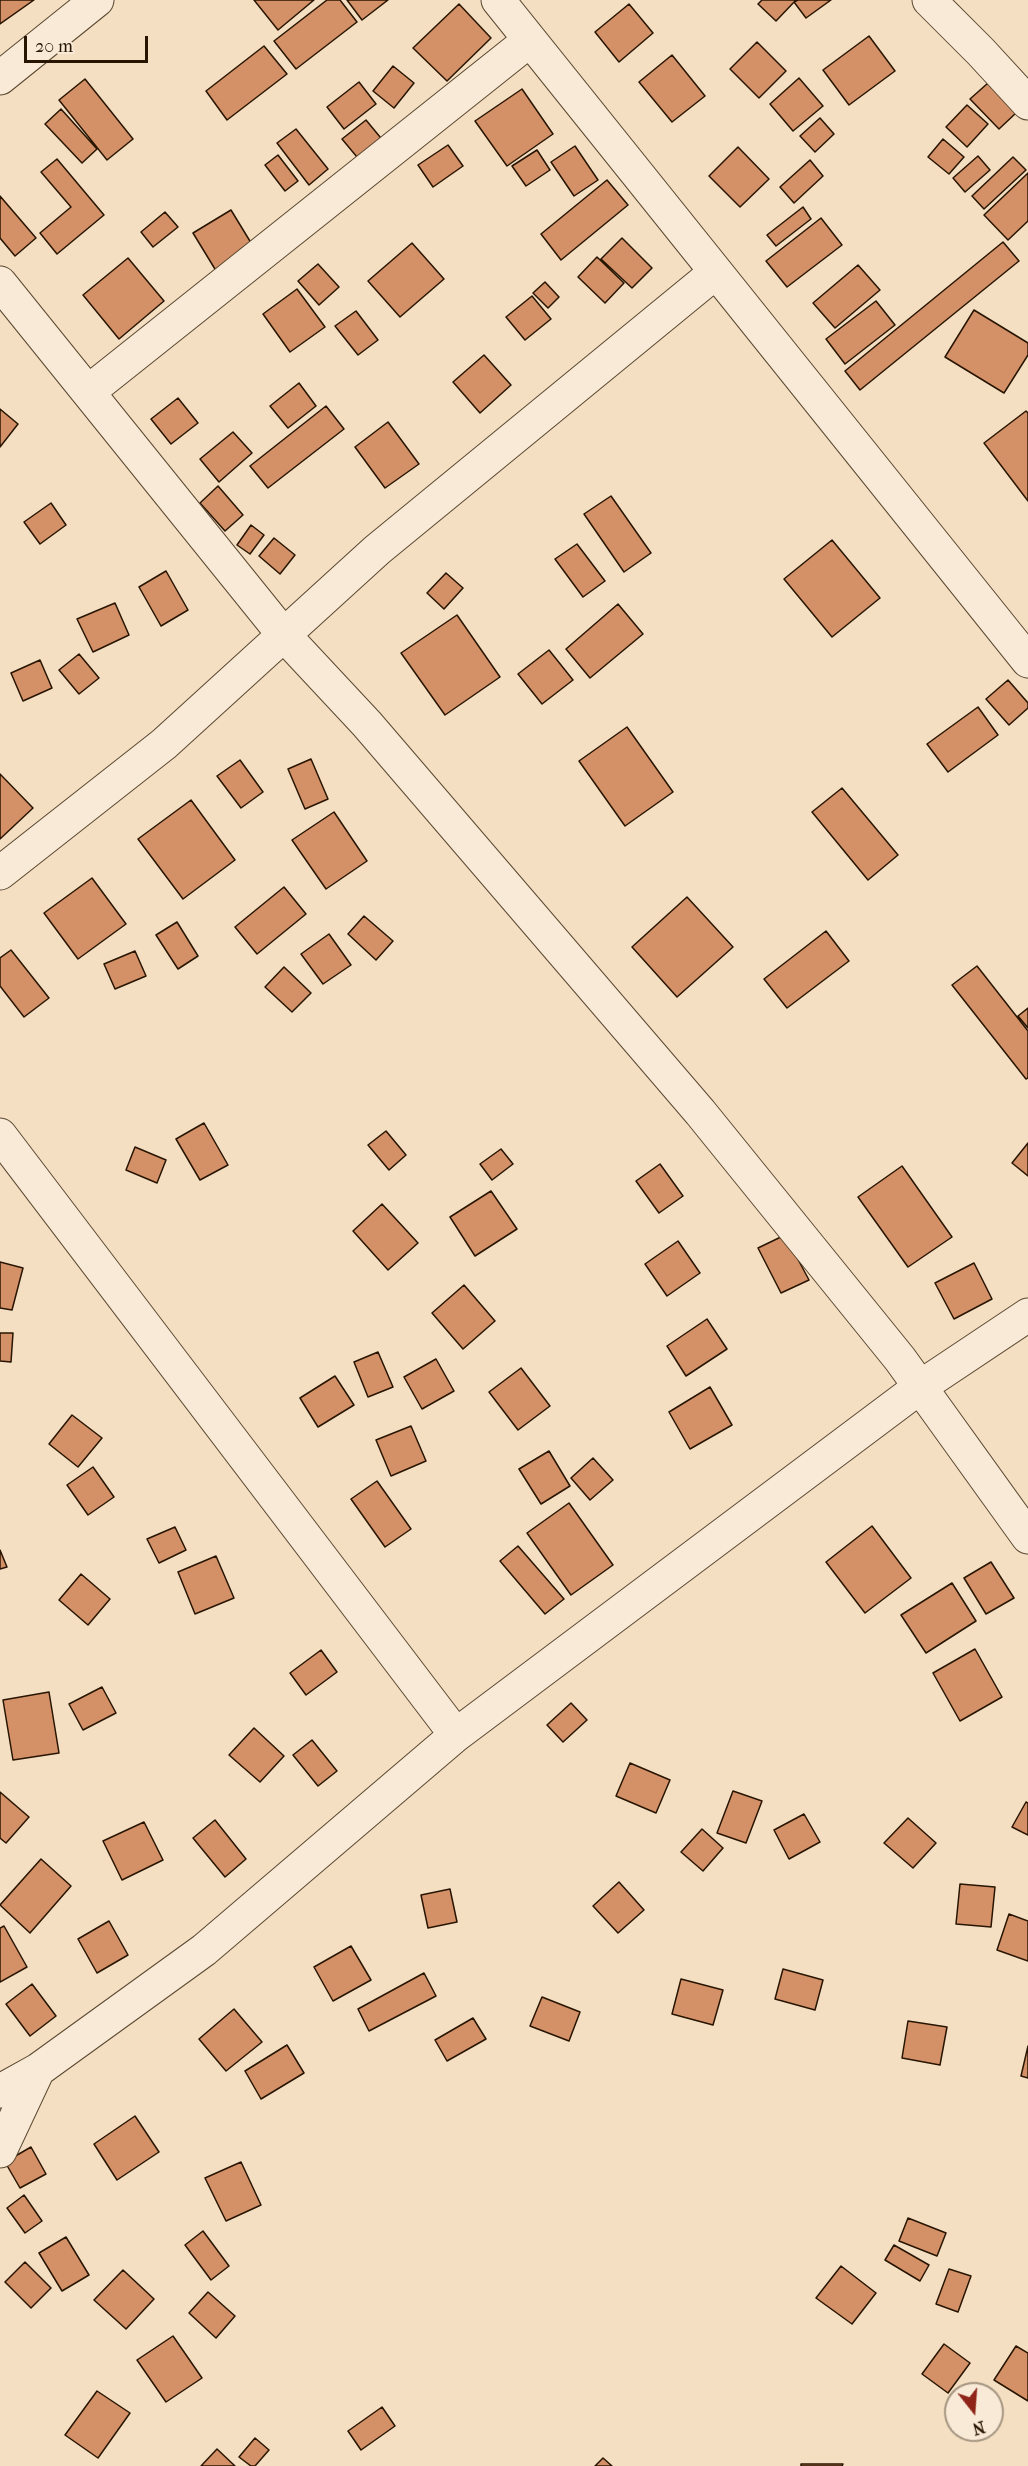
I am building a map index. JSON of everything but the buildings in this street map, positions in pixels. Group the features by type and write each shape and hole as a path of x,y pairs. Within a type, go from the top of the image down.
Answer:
{"street":[{"path":"0,78 97,0"},
{"path":"498,0 1028,661"},
{"path":"929,0 981,52 1028,104"},
{"path":"88,392 530,40"},
{"path":"0,873 164,744 377,550 716,272"},
{"path":"0,283 283,634 367,724 700,1112 920,1387 1028,1538"},
{"path":"0,1135 456,1735"},
{"path":"0,2091 38,2070 204,1950 456,1735 920,1387 1028,1315"},
{"path":"0,2151 38,2070"}]}
